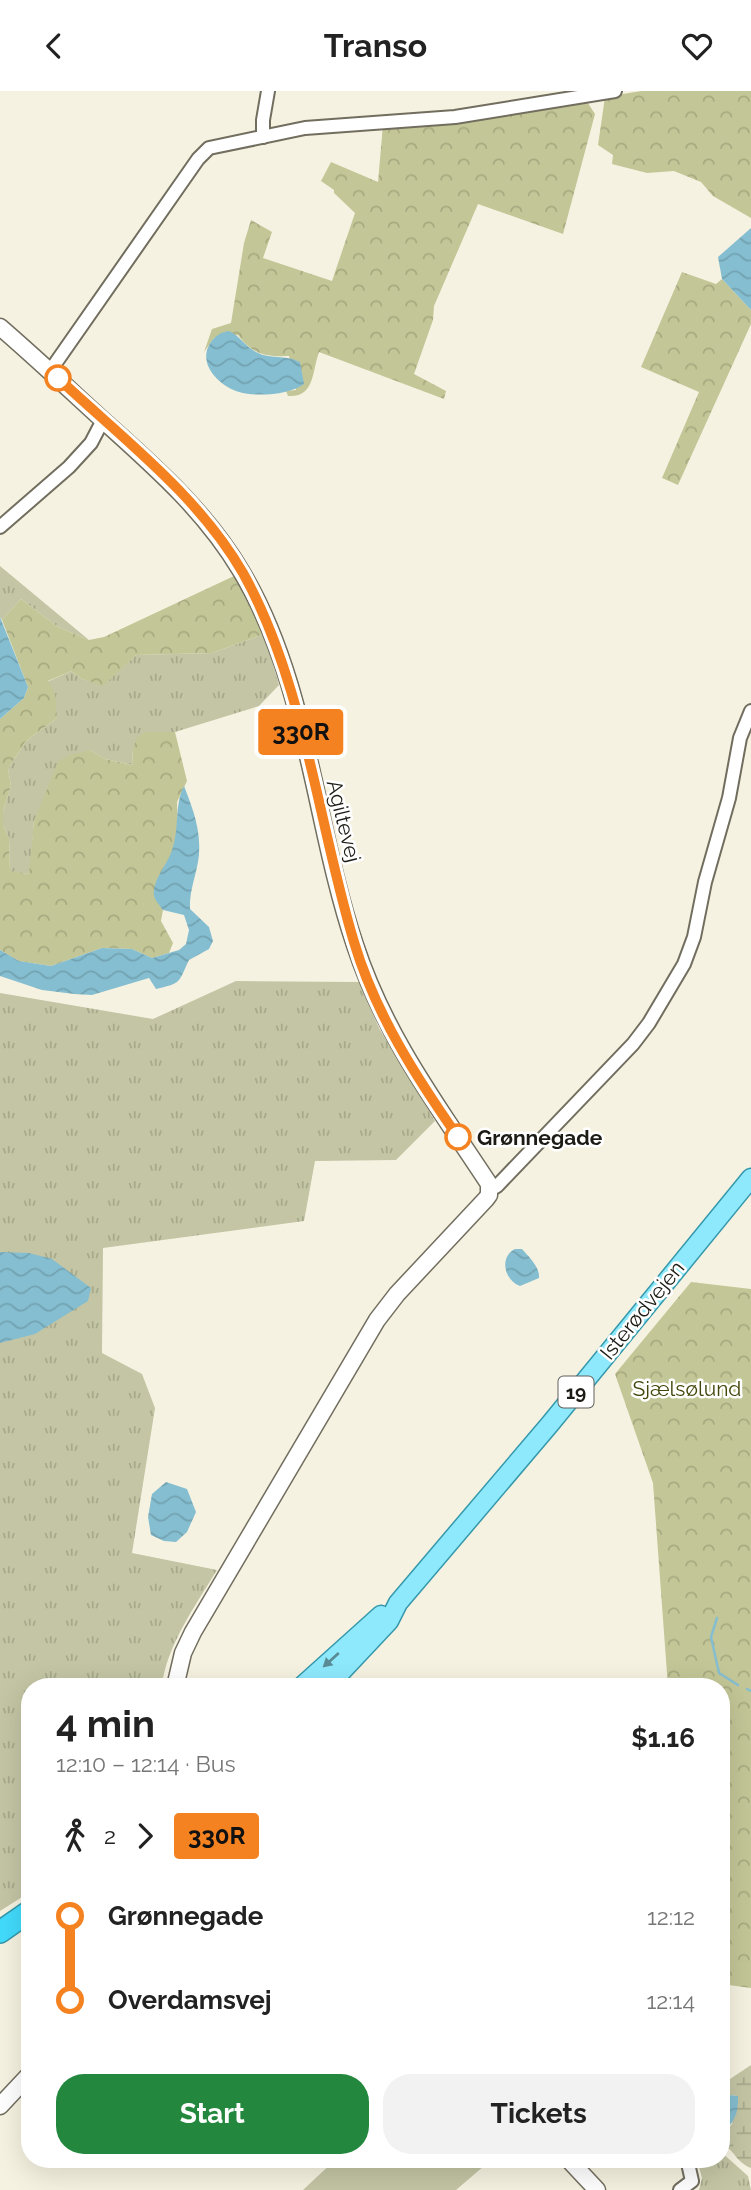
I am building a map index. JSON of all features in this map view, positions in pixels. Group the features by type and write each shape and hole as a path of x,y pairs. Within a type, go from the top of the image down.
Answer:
{"highway":[{"path":"0,1932 21,1917"},
{"path":"0,1945 21,1932"}],"main road":[{"name":"Isterødvejen","path":"336,1678 389,1621 398,1603 550,1424 751,1178"},
{"name":"Isterødvejen","path":"312,1678 398,1603"}],"street":[{"path":"263,137 262,120 268,91"},
{"path":"50,371 198,159 209,148 304,128 455,117 615,91"},
{"name":"Agiltevej","path":"0,327 166,477 199,512 242,572 262,610 292,696 354,944 369,982 396,1042 489,1184 490,1190"},
{"path":"0,527 69,467 91,443 103,420"},
{"path":"178,1678 193,1632 377,1320 397,1294 486,1199 490,1190 497,1186 633,1044 649,1023 684,964 694,937 705,882 729,798 740,738 751,711"},
{"path":"344,1678 352,1670 357,1657"},
{"path":"0,2106 21,2084"},
{"path":"576,2168 597,2190"},
{"path":"680,2190 692,2181 689,2168"}],"green space":[{"path":"641,91 751,91 751,218 713,196 701,182 674,171 647,173 612,164 613,155 598,145 605,97"},
{"path":"586,100 595,114 563,234 478,204 434,306 433,320 414,374 446,391 444,399 319,352 308,388 303,393 288,396 286,391 296,390 289,356 260,353 238,335 214,338 204,352 212,329 231,323 244,243 251,220 272,232 263,258 332,281 355,213 334,190 321,181 331,162 378,182 383,125"},
{"path":"682,272 716,284 722,279 751,310 751,324 678,485 662,478 699,392 641,367"},
{"path":"0,566 89,640 58,627 21,599 2,620"},
{"path":"234,576 264,634 212,653 136,655 103,686 82,679 71,671 48,681 55,694 57,718 26,741 8,769 11,786 3,811 3,825 9,838 10,871 29,874 34,821 58,762 69,755 90,750 105,759 132,765 137,737 146,732 175,732 187,781 177,802 178,831 172,854 158,879 154,896 163,910 161,921 173,943 169,953 152,958 132,949 102,948 51,966 19,961 0,950 0,719 24,698 28,687 2,620 21,599 58,627 89,640 104,637"},
{"path":"264,634 279,685 259,706 175,732 146,732 133,749 132,765 105,759 90,750 34,821 30,874 10,872 9,838 3,825 3,811 11,786 8,769 26,741 57,718 47,682 71,671 82,679 103,685 136,655 212,653"},
{"path":"236,981 359,982 379,1028 435,1121 396,1160 315,1161 304,1221 103,1248 102,1353 142,1374 155,1408 132,1553 217,1570 175,1642 163,1678 21,1678 21,1898 0,1911 0,993 153,1019"},
{"name":"Sjælsølund","path":"691,1282 751,1289 751,1988 730,1985 730,1678 667,1678 653,1483 615,1374"},
{"path":"751,2065 751,2168 730,2150 730,2126 738,2096 730,2095 730,2079"},
{"path":"730,2160 748,2176 751,2190 699,2190 702,2178 699,2168 730,2168"},
{"path":"326,2168 482,2168 456,2190 303,2190"}],"water":[{"path":"751,228 751,310 722,279 718,257"},
{"path":"229,331 256,352 300,362 304,384 290,391 264,395 246,394 224,385 212,373 206,358 207,350 216,336"},
{"path":"0,617 28,687 24,698 0,719"},
{"path":"184,786 199,837 198,862 190,909 209,927 213,941 209,949 189,960 178,981 156,989 149,978 92,995 74,994 42,990 0,976 0,950 19,961 51,966 102,948 132,949 152,958 179,950 186,944 189,930 184,915 163,910 154,896 155,884 174,841 179,801"},
{"path":"515,1249 522,1249 531,1259 538,1270 539,1278 520,1286 510,1279 505,1263"},
{"path":"0,1252 29,1253 52,1259 91,1288 88,1301 35,1334 0,1343"},
{"path":"166,1482 187,1489 196,1512 187,1532 176,1542 164,1541 151,1535 148,1517 152,1494"},
{"path":"730,2095 738,2096 730,2125"}],"waterway":[{"path":"717,1618 711,1637 719,1673 727,1678"},
{"path":"730,1680 738,1685"},
{"path":"747,1689 751,1691"}],"bus line":[{"name":"330R","path":"58,378 166,477 199,512 242,572 262,610 292,696 354,944 396,1042 458,1137"}],"place":[{"name":"Grønnegade","path":"458,1137"}]}
